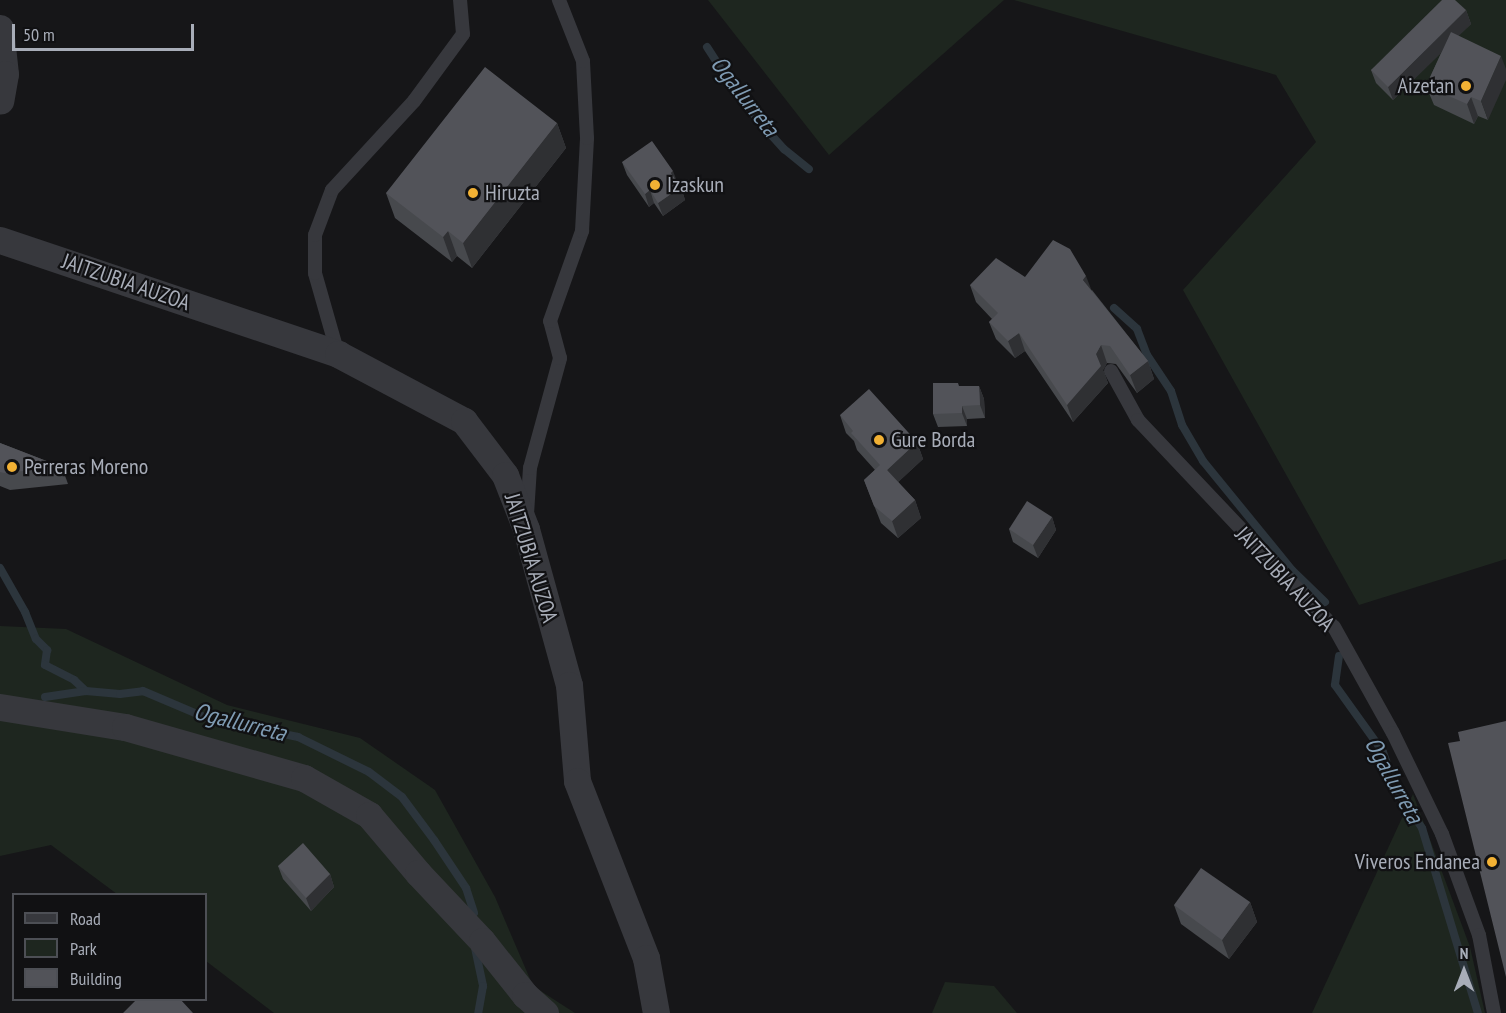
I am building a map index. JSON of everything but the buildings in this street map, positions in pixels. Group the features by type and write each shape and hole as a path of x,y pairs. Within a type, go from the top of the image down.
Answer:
{"street":[{"path":"0,28 5,74 0,101"},
{"name":"JAITZUBIA AUZOA","path":"0,240 338,354 464,421 505,476 526,528 569,685 577,781 646,958 656,1013"},
{"path":"0,707 124,727 304,778 369,815 418,873 482,941 525,995 545,1013"}],"lane":[{"path":"338,354 315,273 315,235 332,190 414,101 463,34 460,0"},
{"path":"526,528 530,468 560,358 550,321 582,231 587,138 583,61 559,0"},
{"name":"JAITZUBIA AUZOA","path":"1111,371 1138,420 1334,627 1393,733 1442,834 1479,935 1494,1013"}],"green space":[{"path":"708,0 1004,0 829,155"},
{"path":"1014,0 1506,0 1506,559 1359,605 1183,290 1316,142 1276,75"},
{"path":"0,626 66,629 227,705 360,738 435,790 495,897 533,986 575,1013 274,1013 207,962 207,893 116,893 51,845 0,856"},
{"path":"1413,794 1470,947 1485,1013 1312,1013"},
{"path":"945,982 994,986 1017,1013 932,1013"}],"waterway":[{"name":"Ogallurreta","path":"707,47 738,95 764,127 784,149 809,169"},
{"name":"Ogallurreta","path":"1114,308 1137,329 1147,355 1171,391 1182,425 1203,461 1292,570 1325,602"},
{"name":"Ogallurreta","path":"0,568 25,612 36,639 47,650 45,665 74,680 86,691 120,694 143,691 209,719 298,737 369,772 402,797 466,888 474,913"},
{"name":"Ogallurreta","path":"1339,656 1335,685 1383,752 1396,789 1422,828 1478,1013"},
{"path":"45,697 86,691"},
{"name":"Ogallurreta","path":"475,948 483,986 478,1013"}],"place":[{"name":"Aizetan","path":"1466,86"},
{"name":"Izaskun","path":"655,185"},
{"name":"Hiruzta","path":"473,193"},
{"name":"Gure Borda","path":"879,440"},
{"name":"Perreras Moreno","path":"12,467"},
{"name":"Viveros Endanea","path":"1492,862"}]}
